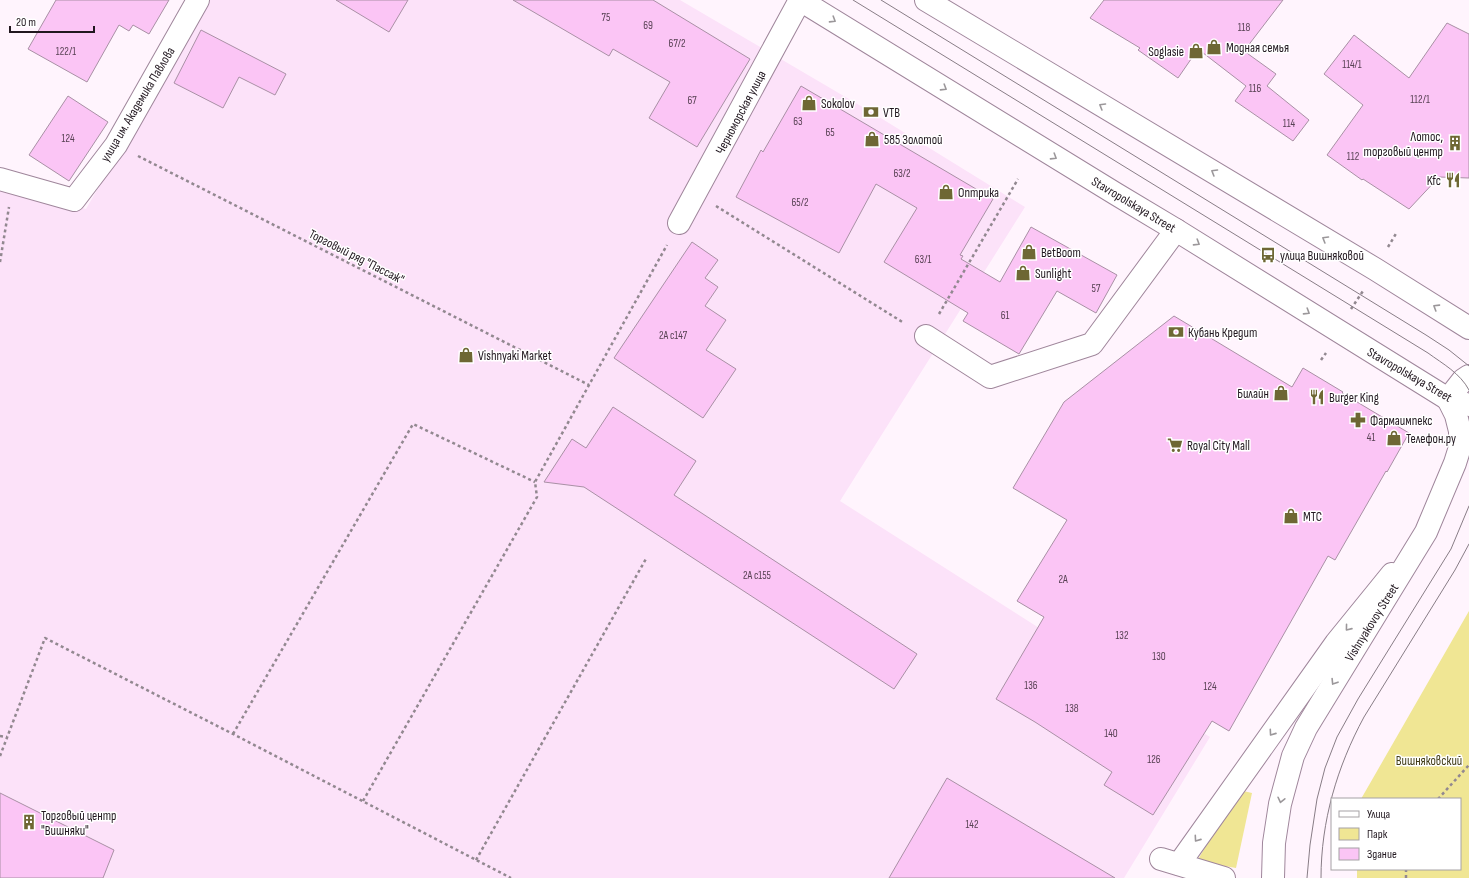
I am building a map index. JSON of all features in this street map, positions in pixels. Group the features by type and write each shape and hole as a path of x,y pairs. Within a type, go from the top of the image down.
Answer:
{"main road":[{"name":"улица им. Академика Павлова","path":"6,181 74,200 116,145 198,0"},
{"name":"Черноморская улица","path":"679,223 800,0"},
{"name":"Stavropolskaya Street","path":"800,0 1176,230 1448,399 1469,406"},
{"path":"938,3 1375,269 1469,328"},
{"path":"926,336 990,377 1092,344 1176,230"},
{"path":"1448,399 1463,380 1469,376"},
{"name":"Vishnyakovoy Street","path":"1274,878 1274,843 1280,804 1296,749 1306,728 1426,532 1456,463 1460,447 1460,431 1456,415 1448,399"},
{"path":"1224,878 1170,862 1336,643 1426,532 1456,485 1469,469"}],"path":[{"name":"Торговый ряд \"Пассаж\"","path":"116,145 589,385"},
{"path":"695,193 926,336 1018,178"},
{"path":"0,262 6,181"},
{"path":"363,800 537,497 535,482 679,223"},
{"path":"1321,360 1397,232"},
{"path":"233,734 413,424 535,482"},
{"path":"476,860 647,557"},
{"path":"0,756 45,638 363,800 511,878"},
{"path":"0,736 7,738"},
{"path":"1439,798 1469,764"}],"shaded area":[{"name":"Vishnyaki Market","path":"207,0 680,0 871,112 1025,207 840,501 1210,737 1124,878 0,878 0,183 86,209"}],"green space":[{"name":"Вишняковский","path":"1469,611 1469,878 1357,878 1357,870 1461,870 1461,798 1362,798"},
{"path":"1239,790 1252,793 1236,868 1197,861"}],"building":[{"path":"56,0 169,0 149,34 133,25 129,31 119,25 87,82 28,49"},
{"path":"336,0 408,0 389,32"},
{"path":"513,0 653,0 750,59 697,147 649,118 670,82 613,49 609,56"},
{"path":"1104,0 1283,0 1244,51 1276,74 1267,86 1309,120 1293,141 1235,101 1246,86 1198,49 1178,78 1138,50 1140,48 1090,18"},
{"path":"1447,23 1469,34 1469,178 1439,177 1409,209 1363,179 1362,180 1327,155 1363,105 1324,74 1354,35 1409,78"},
{"path":"201,30 286,74 275,95 239,77 223,108 174,83"},
{"path":"801,86 993,199 960,255 963,256 961,259 1000,282 1031,227 1117,275 1096,313 1057,291 1019,354 963,321 968,313 884,262 917,208 876,184 839,253 736,197 761,150 763,152"},
{"path":"68,96 108,122 69,181 29,155"},
{"path":"692,242 718,260 705,278 718,287 705,306 726,320 706,350 736,369 703,418 614,358"},
{"path":"1174,316 1292,387 1303,368 1409,433 1335,560 1328,556 1229,731 1212,721 1153,815 1104,785 1112,772 1035,722 996,699 1044,617 1017,601 1067,520 1013,488 1064,402"},
{"path":"613,407 696,461 674,495 917,654 894,689 584,487 544,482 572,439 586,448"},
{"path":"947,778 1115,878 889,878"},
{"name":"Торговый центр \"Вишняки\"","path":"0,793 114,850 103,878 0,878"}],"tram line":[{"path":"853,0 1428,353 1456,374 1469,390"},
{"path":"881,0 1426,335 1449,350 1469,366"},
{"path":"1307,878 1317,799 1325,768 1337,737 1358,699 1451,549 1469,506"},
{"path":"1331,798 1346,755 1364,717 1455,570 1469,544"},
{"path":"1321,878 1324,836 1331,799"}],"place":[{"name":"Модная семья","path":"1214,47"},
{"name":"Soglasie","path":"1196,51"},
{"name":"Sokolov","path":"809,103"},
{"name":"VTB","path":"871,112"},
{"name":"585 Золотой","path":"872,139"},
{"name":"Лотос, торговый центр","path":"1455,143"},
{"name":"Kfc","path":"1453,180"},
{"name":"Оптрика","path":"946,192"},
{"name":"BetBoom","path":"1029,252"},
{"name":"улица Вишняковой","path":"1268,255"},
{"name":"Sunlight","path":"1023,273"},
{"name":"Кубань Кредит","path":"1176,332"},
{"name":"Vishnyaki Market","path":"466,355"},
{"name":"Билайн","path":"1281,393"},
{"name":"Burger King","path":"1317,397"},
{"name":"Фармаимпекс","path":"1358,420"},
{"name":"Телефон.ру","path":"1394,438"},
{"name":"Royal City Mall","path":"1175,445"},
{"name":"МТС","path":"1291,516"},
{"name":"Торговый центр \"Вишняки\"","path":"29,822"}]}
